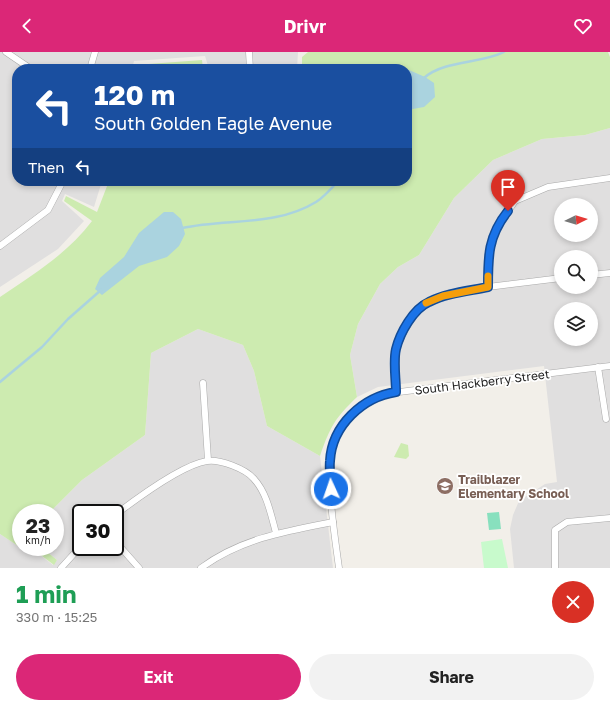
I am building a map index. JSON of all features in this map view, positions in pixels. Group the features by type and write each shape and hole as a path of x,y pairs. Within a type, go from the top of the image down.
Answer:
{"street":[{"path":"6,52 23,64"},
{"path":"91,64 95,52"},
{"path":"249,52 250,64"},
{"path":"488,287 488,255 494,232 515,201 548,187 610,178"},
{"path":"0,246 48,210 60,186"},
{"path":"598,274 610,273"},
{"path":"396,392 396,350 404,331 415,314 428,302 443,296 488,287 554,279"},
{"name":"South Hackberry Street","path":"338,568 333,522 330,460 335,440 345,423 359,407 383,394 610,366"},
{"path":"598,367 606,420"},
{"path":"203,383 208,460"},
{"path":"124,508 140,496 171,477 192,466 208,460 232,464 254,478 266,499 276,533"},
{"path":"555,568 555,530 567,522 610,518"},
{"path":"201,568 217,556 276,533 333,522"},
{"path":"124,551 139,568"},
{"path":"61,568 72,556"}],"shaded area":[{"path":"0,52 298,52 297,64 207,64 205,56 134,61 133,64 12,64 12,186 100,186 94,207 65,194 62,201 84,221 58,249 0,287"},
{"path":"610,128 610,568 514,568 510,529 513,515 519,501 545,484 557,482 544,366 378,387 357,397 350,355 358,324 380,284 398,267 419,255 454,198 493,160 542,139 585,135"},
{"path":"198,329 243,345 254,371 267,426 320,456 333,568 0,568 0,534 12,542 12,556 42,556 53,565 57,560 52,556 64,556 64,504 58,504 82,480 145,435 151,353"}],"green space":[{"path":"308,52 608,52 610,57 610,128 585,135 542,139 493,160 454,198 419,255 398,267 380,284 358,324 350,355 357,397 338,417 330,430 320,456 267,426 254,371 243,345 198,329 151,353 145,435 82,480 58,504 12,504 12,542 0,534 0,297 37,272 72,244 92,221 64,201 66,196 97,212 107,186 412,186 412,64 302,64 302,57"},
{"path":"202,60 202,64 148,64"},
{"path":"401,443 408,445 409,456 406,459 394,457"},
{"path":"499,512 501,529 489,530 487,513"},
{"path":"502,539 508,568 484,568 481,542"},
{"path":"42,556 52,556 57,560 54,565"}],"water":[{"path":"412,71 434,83 435,97 424,107 412,109"},
{"path":"164,212 173,212 181,219 185,234 179,246 167,257 139,266 102,295 95,289 100,278 124,257 139,233"}],"waterway":[{"path":"424,78 432,72 442,68 485,59 504,52"},
{"path":"182,228 216,223 267,219 284,215 300,210 316,202 333,186"},
{"path":"0,382 42,347 68,319 101,290"}],"slow traffic":[{"path":"426,303 443,296 488,287 488,276"}],"place":[{"name":"Trailblazer Elementary School","path":"445,486"}],"route":[{"path":"331,489 330,460 335,440 345,423 359,407 383,394 396,392 396,350 404,331 415,314 428,302 443,296 488,287 488,255 494,232 508,211"}]}
